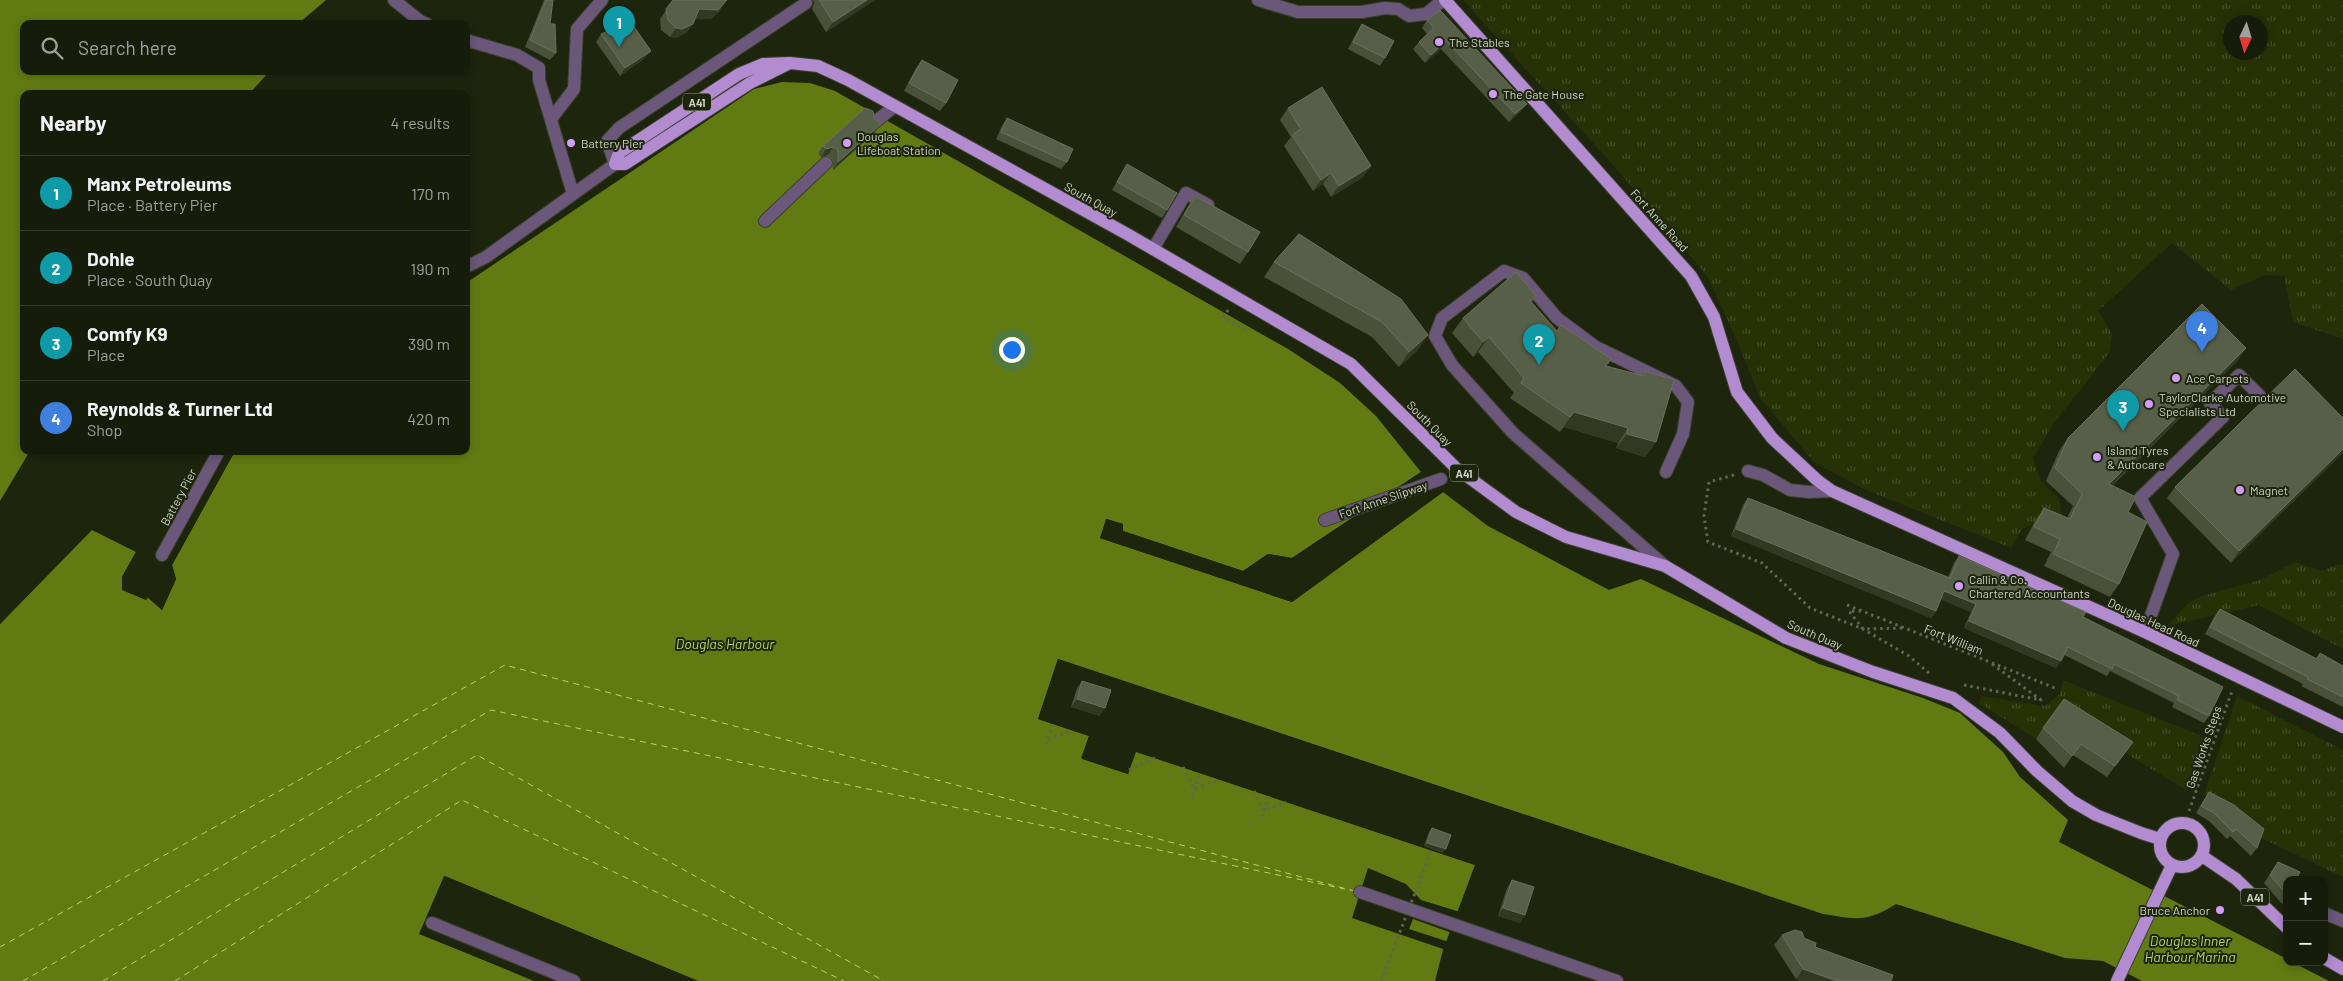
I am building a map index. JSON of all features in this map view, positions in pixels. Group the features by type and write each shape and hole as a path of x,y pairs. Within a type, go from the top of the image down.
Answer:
{"main road":[{"name":"Fort Anne Road","path":"1444,0 1692,276 1714,317 1737,392 1772,438 1817,480"},
{"name":"South Quay","path":"615,164 619,153 739,74 762,64 790,63 818,66 895,106 1153,250 1351,364 1456,468 1516,512 1566,537 1665,566 1786,638 1873,672 1952,698 2000,733 2037,771 2072,801 2096,815 2141,834 2160,839"},
{"name":"Douglas Head Road","path":"1817,480 1832,492 2144,632 2343,727"},
{"path":"2188,823 2196,827 2204,840 2202,856 2194,864 2187,867 2172,866 2163,857 2160,850 2160,839 2170,827 2188,823"},
{"name":"A41","path":"2202,856 2236,879 2283,924"},
{"path":"2120,976 2172,866"},
{"path":"2328,960 2343,968"}],"street":[{"path":"394,0 396,4 421,20"},
{"path":"551,119 574,89 577,29 602,0"},
{"path":"1258,0 1298,12 1362,12 1385,8 1398,9 1409,16 1426,14 1444,0"},
{"path":"470,264 486,257 615,164 607,141 619,128 806,3"},
{"path":"470,41 517,55 539,68 539,80 573,194"},
{"path":"878,119 895,106"},
{"path":"765,221 826,164"},
{"path":"1153,250 1186,193 1219,212"},
{"path":"1665,566 1513,433 1452,365 1435,336 1442,318 1504,270 1523,278 1557,318 1596,347 1676,386 1688,402 1683,434 1666,472"},
{"path":"2144,632 2172,554 2140,498 2224,417 2210,403 2238,374 2260,396"},
{"name":"Battery Pier","path":"162,555 217,455"},
{"path":"1748,471 1763,475 1790,490 1832,492"},
{"name":"Fort Anne Slipway","path":"1325,520 1441,479"},
{"path":"1360,892 1617,981"},
{"path":"2328,915 2343,921"},
{"path":"432,923 574,981"}],"path":[{"path":"1226,313 1224,317 1250,333"},
{"path":"1748,471 1709,482 1704,516 1708,542 1762,563 1810,608 1863,629 1908,656 1934,677"},
{"name":"Fort William","path":"1847,605 2054,688"},
{"path":"1863,629 1849,611 1864,611"},
{"path":"1863,629 1905,628"},
{"path":"1955,684 2041,700 1992,664"},
{"name":"Gas Works Steps","path":"2189,810 2233,688"},
{"path":"1046,744 1053,724"},
{"path":"1048,739 1073,731"},
{"path":"1129,770 1155,758"},
{"path":"1182,767 1194,790"},
{"path":"1192,796 1200,773"},
{"path":"1194,790 1220,780"},
{"path":"1254,791 1264,811"},
{"path":"1262,817 1269,796"},
{"path":"1264,811 1286,802"},
{"path":"1381,981 1432,849"}],"green space":[{"path":"1463,0 2343,0 2343,339 2293,322 2284,276 2264,275 2231,290 2172,243 2098,311 2112,334 2109,353 2054,423 2033,458 2040,480 2060,500 2061,514 2022,529 2011,548 1866,490 1814,462 1761,399 1707,276 1615,167"},
{"path":"2295,562 2321,571 2337,565 2343,565 2343,649 2259,605 2167,626 2188,603 2202,596 2260,580"},
{"path":"2063,680 2204,737 2186,790 2057,711 2036,739 1979,703 1981,696 2045,706 2060,694"},
{"path":"2237,696 2343,750 2343,877 2259,837 2245,818 2204,795"}],"water":[{"path":"0,0 326,0 303,20 20,20 20,75 266,75 253,90 20,90 20,455 28,455 0,501"},
{"name":"Douglas Harbour","path":"782,82 810,83 835,91 1288,349 1340,383 1376,416 1421,472 1292,558 1268,554 1243,571 1123,531 1123,524 1107,519 1100,538 1292,602 1443,492 1488,526 1609,590 1641,579 1819,664 1923,698 1960,713 2003,752 2020,777 2068,820 2059,842 2283,957 2283,966 2300,966 2329,981 2142,981 2103,961 2065,958 1896,904 1877,914 1861,918 1823,914 1058,659 1038,719 1089,736 1082,759 1128,774 1135,751 1475,865 1443,950 1435,981 698,981 445,876 420,934 534,981 0,981 0,624 92,530 136,552 122,577 122,589 146,600 147,597 162,610 176,579 172,565 233,455 470,455 470,280 754,89"}],"pier":[{"path":"521,242 522,244 470,280 470,277"},
{"path":"231,455 233,455 172,565 176,579 162,610 148,597 146,600 122,590 122,577 137,550 139,553 125,578 124,588 145,597 149,595 161,606 173,578 170,564"},
{"path":"1421,472 1423,473 1293,560 1269,557 1243,574 1122,533 1121,526 1108,522 1103,536 1291,599 1441,490 1443,492 1292,602 1100,538 1106,519 1123,524 1123,531 1243,571 1268,554 1292,558"},
{"path":"90,528 93,528 0,624 0,620"},
{"path":"1058,659 1761,893 1760,896 1060,662 1041,717 1091,734 1085,757 1126,771 1133,750 1136,749 1476,863 1475,865 1136,752 1128,774 1081,758 1089,736 1038,719"},
{"path":"1368,868 1406,884 1421,900 1460,912 1452,933 1413,919 1409,929 1449,942 1446,950 1352,918"},
{"path":"444,876 698,981 691,981 446,879 423,932 537,981 419,934"}],"building":[{"path":"546,0 553,0 550,24 555,24 556,53 530,40"},
{"path":"673,0 727,0 718,10 699,9 693,24 682,29 676,28 668,20 666,9"},
{"path":"819,0 867,0 833,22"},
{"path":"1440,10 1527,104 1515,114 1446,41 1431,55 1419,42 1434,28 1427,20"},
{"path":"630,21 651,51 625,68 601,34"},
{"path":"1362,24 1394,41 1385,58 1353,42"},
{"path":"922,60 958,80 946,103 909,83"},
{"path":"1322,87 1371,166 1339,186 1331,173 1321,180 1292,135 1301,129 1288,108"},
{"name":"Douglas Lifeboat Station","path":"865,108 873,111 874,119 880,122 880,125 838,162 838,150 833,147 826,149 823,146"},
{"path":"1007,118 1073,149 1067,162 1001,132"},
{"path":"1127,164 1177,193 1167,210 1117,182"},
{"path":"1195,196 1260,232 1248,252 1184,215"},
{"path":"1299,234 1401,299 1428,335 1409,352 1382,322 1274,262"},
{"path":"1516,272 1536,296 1530,301 1557,331 1561,325 1611,359 1606,366 1644,376 1645,371 1674,380 1656,442 1627,434 1628,428 1574,412 1570,417 1521,383 1524,378 1489,337 1483,342 1463,318"},
{"path":"2202,304 2246,348 2109,484 2136,497 2128,512 2147,522 2119,584 2053,554 2060,539 2034,527 2044,508 2070,519 2082,494 2055,468 2068,438"},
{"path":"2295,369 2343,418 2343,449 2239,551 2175,487"},
{"path":"1748,498 1950,578 1959,556 2086,612 2083,617 2223,687 2209,716 2177,700 2179,696 2114,664 2112,669 2068,647 2061,661 1969,621 1976,604 1944,591 1936,611 1736,529"},
{"path":"2220,609 2317,659 2320,653 2343,666 2343,697 2210,627"},
{"path":"1082,681 1111,690 1105,708 1077,699"},
{"path":"2064,699 2133,742 2115,766 2081,744 2072,756 2043,728"},
{"path":"2209,792 2234,805 2264,829 2257,848 2236,829 2233,832 2214,813 2201,806"},
{"path":"1432,828 1451,835 1446,849 1427,843"},
{"path":"2278,862 2300,872 2298,876 2283,876 2283,890 2270,875"},
{"path":"1512,880 1534,887 1525,915 1503,908"},
{"path":"1795,930 1802,932 1804,938 1816,943 1815,947 1893,975 1891,981 1837,981 1803,969 1782,935"}],"ferry route":[{"path":"0,947 505,665 1354,891"},
{"path":"23,981 491,710 1345,889"},
{"path":"103,981 477,755 884,981"},
{"path":"175,981 462,800 844,981"}],"place":[{"name":"The Stables","path":"1439,42"},
{"name":"Manx Petroleums","path":"619,47"},
{"name":"The Gate House","path":"1493,94"},
{"name":"Battery Pier","path":"571,143"},
{"name":"Douglas Lifeboat Station","path":"847,143"},
{"name":"Reynolds & Turner Ltd","path":"2202,352"},
{"name":"Dohle","path":"1539,365"},
{"name":"Ace Carpets","path":"2176,378"},
{"name":"TaylorClarke Automotive Specialists Ltd","path":"2149,404"},
{"name":"Comfy K9","path":"2123,431"},
{"name":"Island Tyres & Autocare","path":"2097,457"},
{"name":"Magnet","path":"2240,490"},
{"name":"Callin & Co. Chartered Accountants","path":"1959,586"},
{"name":"Bruce Anchor","path":"2220,910"}],"water label":[{"name":"Douglas Inner Harbour Marina","path":"2190,948"}]}
